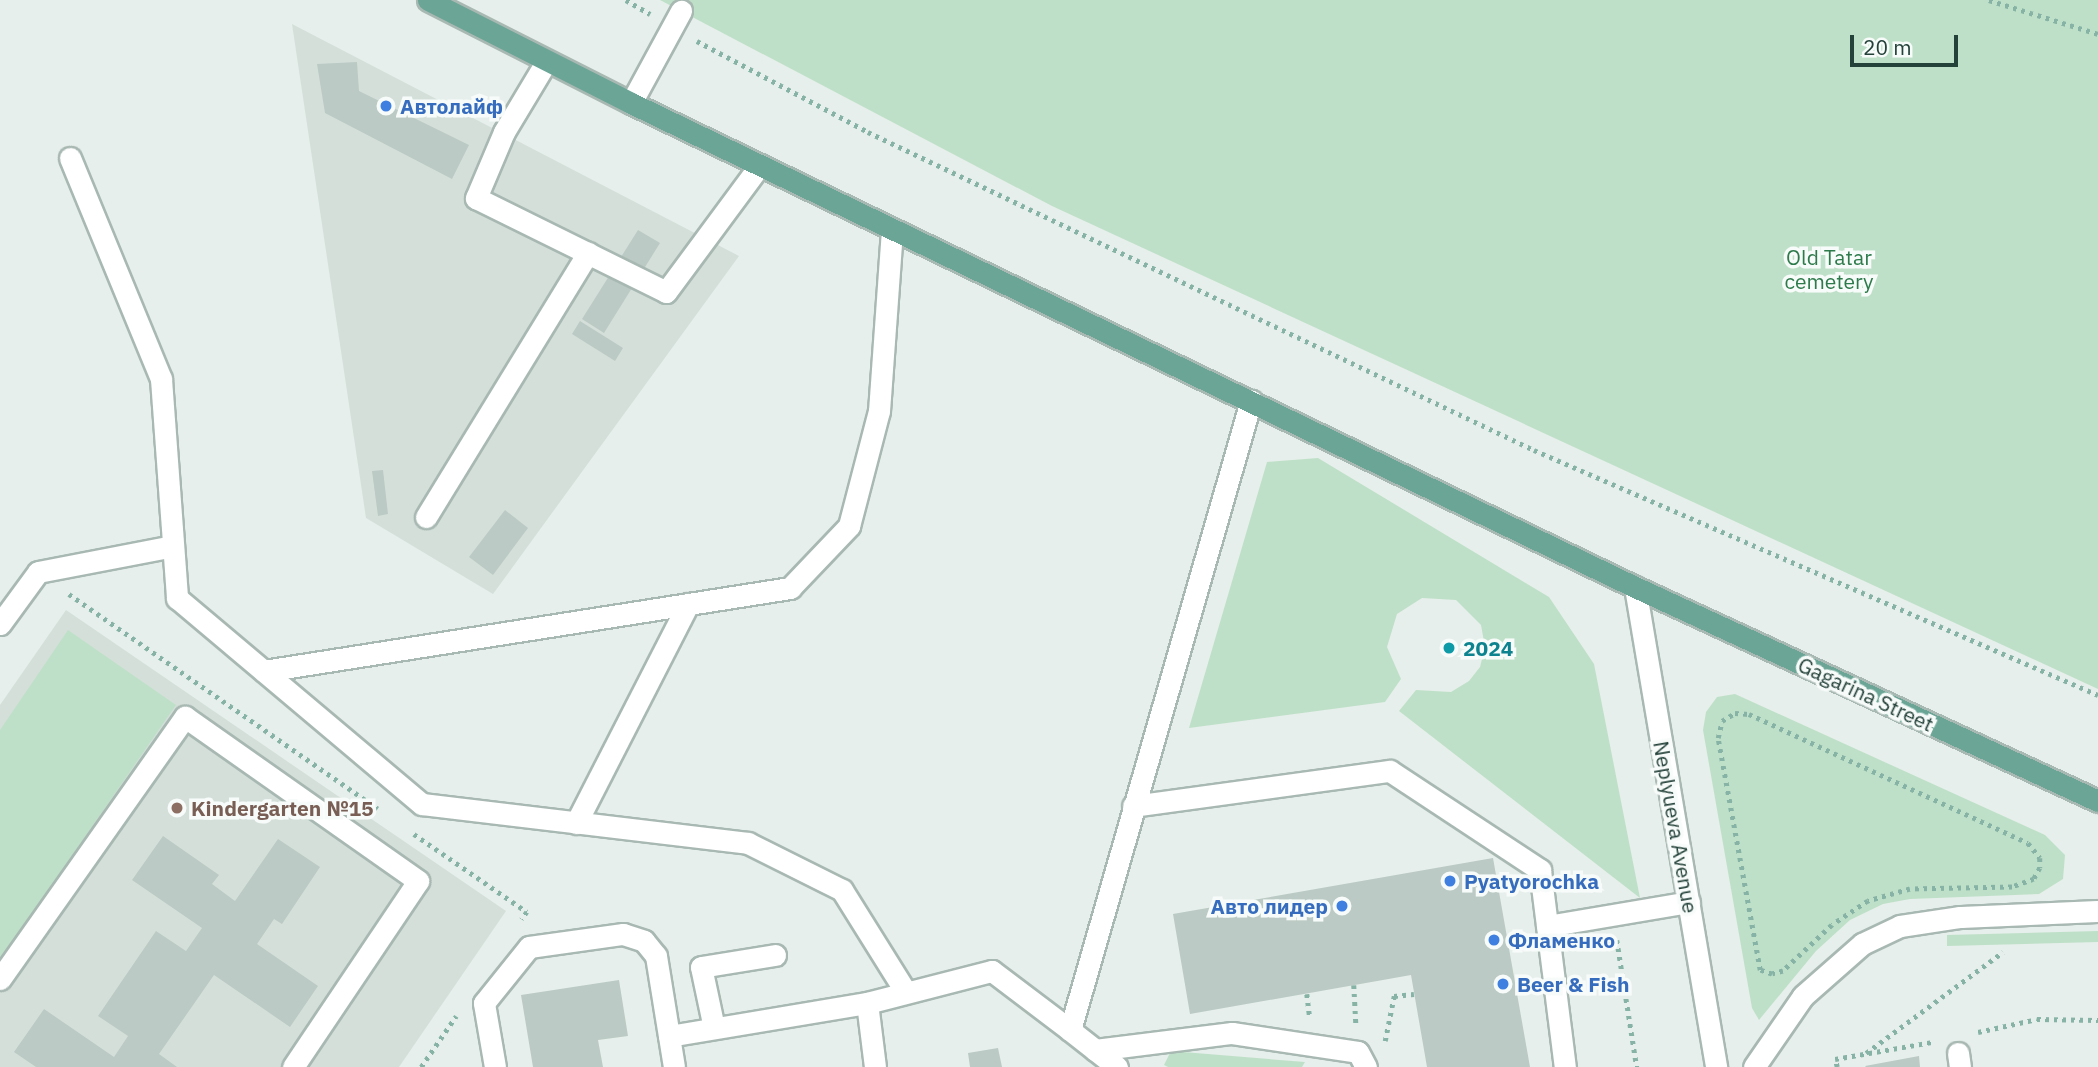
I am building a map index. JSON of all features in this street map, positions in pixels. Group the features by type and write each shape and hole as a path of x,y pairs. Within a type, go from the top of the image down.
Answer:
{"main road":[{"name":"Gagarina Street","path":"428,0 631,103 1635,587 2098,801"}],"street":[{"path":"631,103 677,19"},
{"path":"547,62 504,132 476,198 666,292 760,165"},
{"path":"70,158 162,379 177,598 422,804 748,843 842,890 905,991"},
{"path":"264,671 790,588 849,526 879,411 892,229"},
{"path":"426,517 588,253"},
{"path":"1070,1030 1251,401"},
{"path":"0,624 38,572 173,547"},
{"name":"Neplyueva Avenue","path":"1635,587 1716,1067"},
{"path":"576,823 688,604"},
{"path":"0,979 186,717 418,881 293,1067"},
{"path":"1133,806 1390,771 1540,870 1566,1067"},
{"path":"1547,926 1689,902"},
{"path":"1754,1067 1803,996 1861,944 1900,926 1960,917 2098,911"},
{"path":"495,1067 484,1003 529,947 623,934 644,941 656,956 674,1067"},
{"path":"714,1028 701,967 775,955"},
{"path":"668,1036 867,1003 905,991 992,971 1117,1067"},
{"path":"867,1003 875,1067"},
{"path":"1095,1050 1232,1032 1369,1058"}],"path":[{"path":"626,0 677,19 868,132 1534,450 2098,695"},
{"path":"1989,0 2098,34"},
{"path":"1749,714 2028,843 2040,858 2040,868 2034,879 2012,887 1910,889 1868,901 1832,925 1783,971 1772,974 1760,970 1718,738 1728,716 1749,714"},
{"path":"1614,915 1637,1067"},
{"path":"1865,1054 2003,952"},
{"path":"1354,985 1369,1058"},
{"path":"1369,1058 1394,996 1414,994"},
{"path":"1835,1059 1837,1067"}],"shaded area":[{"path":"292,24 739,256 493,594 366,518"},
{"name":"Kindergarten №15","path":"66,610 506,911 399,1067 0,1067 0,705"}],"green space":[{"name":"Old Tatar cemetery","path":"660,0 2098,0 2098,689 1052,206"},
{"path":"1318,458 1549,597 1594,664 1640,898 1399,711 1416,690 1451,692 1469,681 1480,667 1485,647 1481,625 1456,600 1422,598 1397,614 1387,647 1401,679 1385,702 1189,728 1267,462"},
{"path":"68,630 176,705 0,960 0,730"},
{"path":"1735,694 2045,835 2065,855 2063,879 2039,894 1910,899 1883,904 1850,920 1816,951 1759,1020 1752,1008 1703,730 1706,712 1717,697"},
{"path":"2098,931 2098,942 1947,946 1947,935"},
{"path":"1171,1051 1305,1062 1302,1067 1168,1067 1164,1065"}],"building":[{"path":"357,62 359,91 469,145 452,179 325,113 317,64"},
{"path":"638,230 660,243 604,333 582,319"},
{"path":"580,321 623,348 615,361 572,334"},
{"path":"383,470 388,514 378,516 372,471"},
{"path":"505,510 528,528 493,575 469,557"},
{"path":"163,836 219,875 212,884 235,901 278,839 320,867 282,924 274,919 257,944 318,986 290,1027 214,975 159,1054 177,1067 36,1067 14,1052 44,1009 114,1057 128,1036 98,1016 156,931 186,951 202,928 132,880"},
{"path":"1493,858 1530,1067 1427,1067 1411,975 1190,1014 1173,914"},
{"path":"619,980 628,1036 598,1040 603,1067 533,1067 521,995"},
{"path":"998,1048 1002,1067 970,1067 968,1053"},
{"path":"1919,1056 1920,1067 1865,1066"}],"place":[{"name":"Автолайф","path":"386,106"},
{"name":"2024","path":"1449,648"},
{"name":"Kindergarten №15","path":"177,808"},
{"name":"Pyatyorochka","path":"1450,881"},
{"name":"Авто лидер","path":"1342,906"},
{"name":"Фламенко","path":"1494,940"},
{"name":"Beer & Fish","path":"1503,984"}]}
